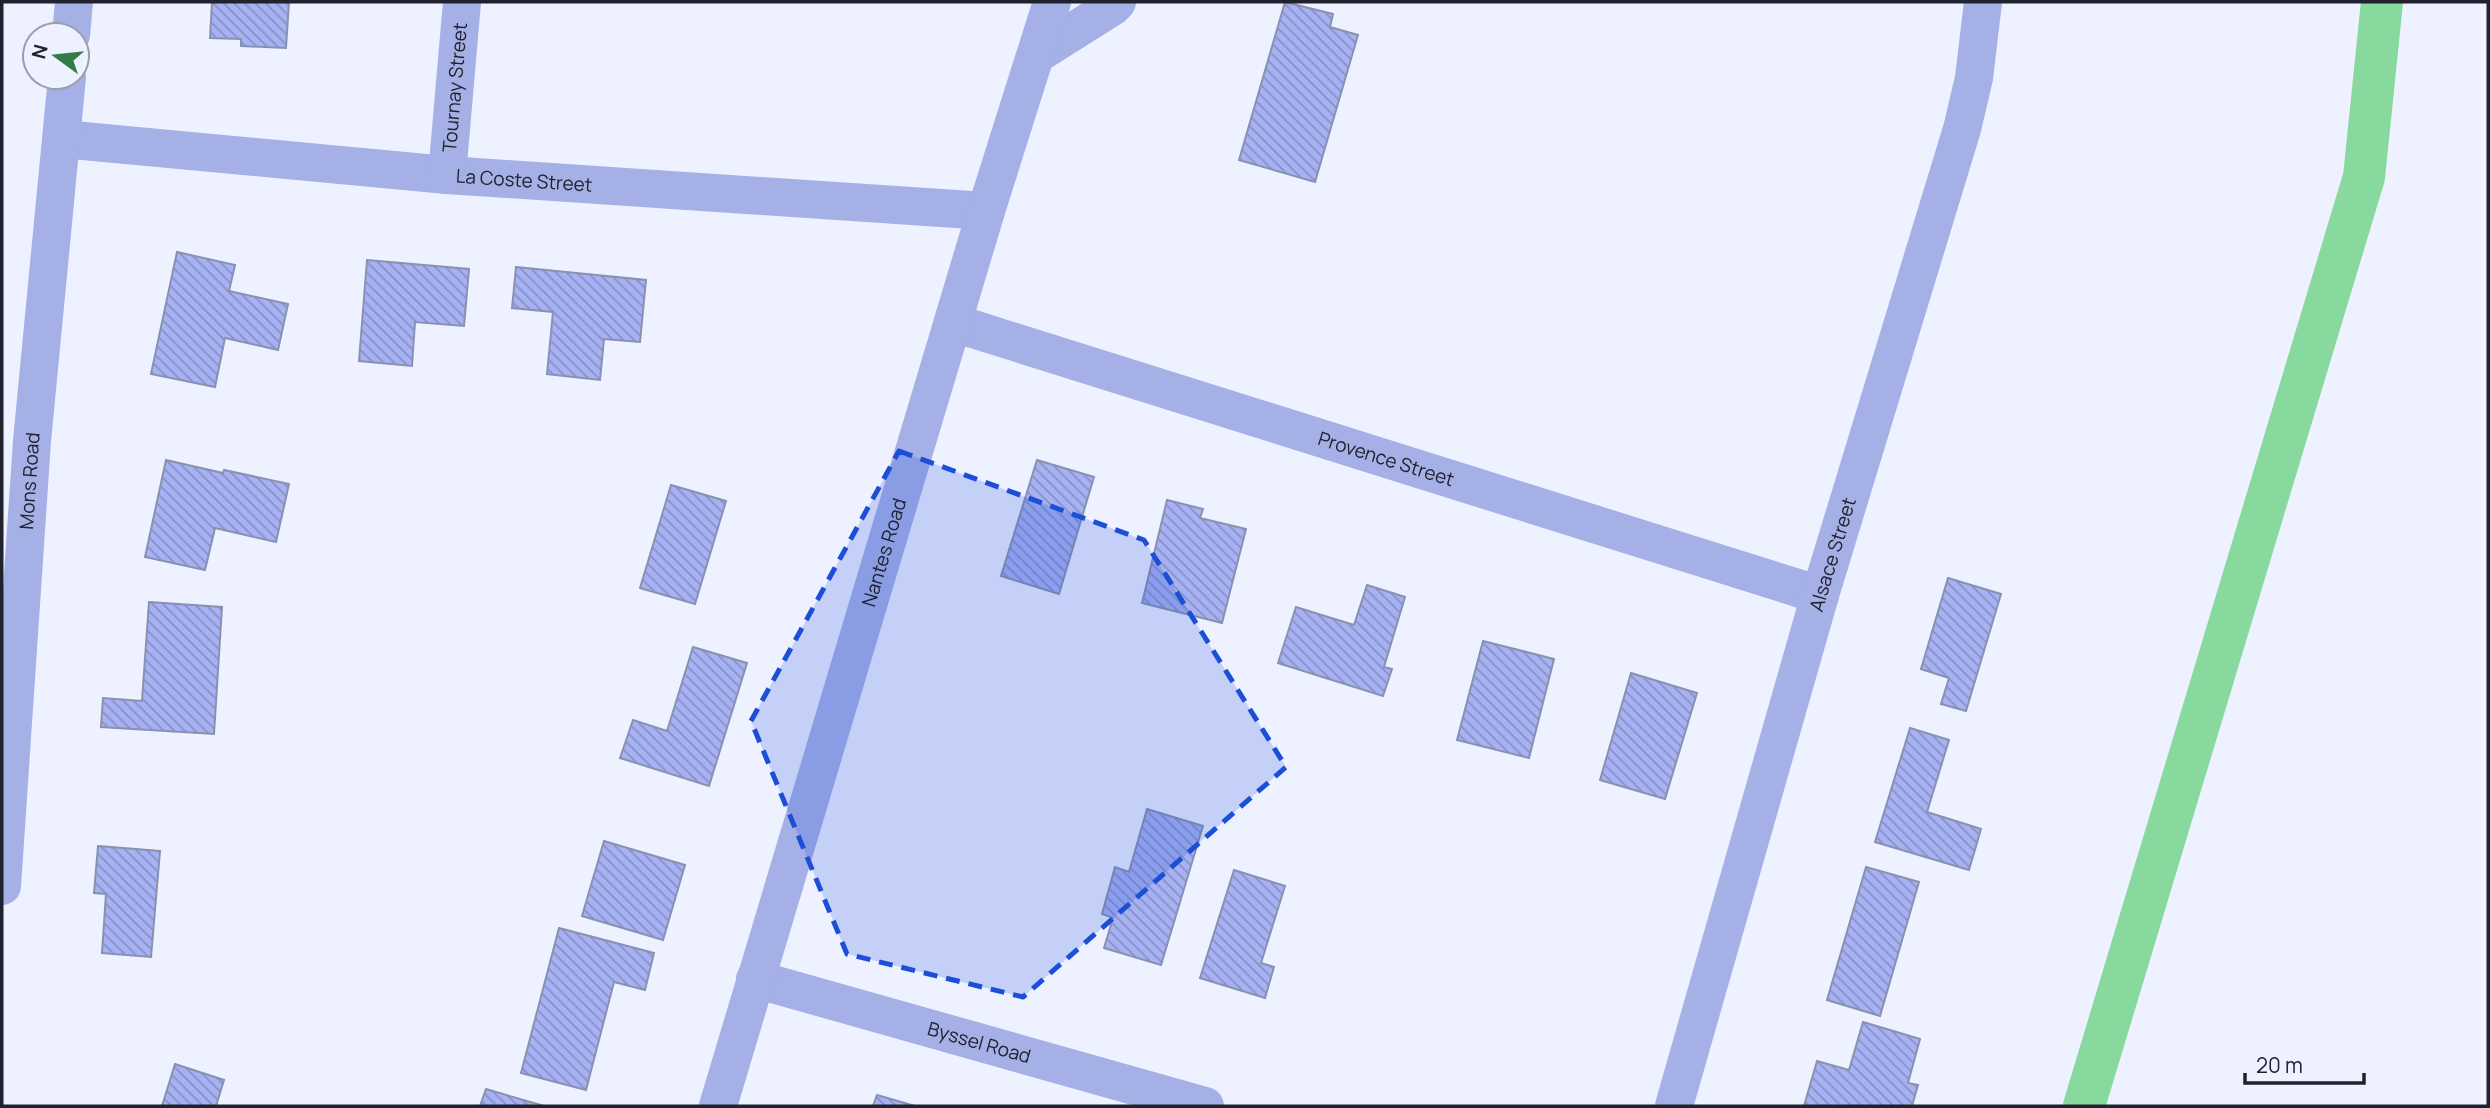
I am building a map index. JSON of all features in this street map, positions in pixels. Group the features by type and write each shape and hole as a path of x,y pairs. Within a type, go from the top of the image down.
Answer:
{"street":[{"path":"72,21 74,2"},
{"name":"Tournay Street","path":"447,175 462,2"},
{"name":"Nantes Road","path":"718,1106 986,211 1052,2"},
{"path":"1037,55 1117,2"},
{"name":"Alsace Street","path":"1674,1106 1820,595 1962,129 1974,78 1983,2"},
{"name":"Mons Road","path":"2,886 17,440 62,139 66,91"},
{"name":"La Coste Street","path":"62,139 447,175 986,211"},
{"name":"Provence Street","path":"954,323 1820,595"},
{"name":"Byssel Road","path":"755,979 1205,1106"}],"highlighted area":[{"path":"899,451 1144,540 1286,767 1023,997 847,954 751,721"}],"building":[{"path":"212,2 289,2 286,48 241,46 241,39 210,38"},
{"path":"1285,2 1333,14 1330,27 1358,35 1315,182 1239,160"},
{"path":"177,252 235,265 229,291 288,304 278,350 225,338 215,387 151,374"},
{"path":"367,260 469,269 464,326 415,322 412,366 359,361"},
{"path":"516,267 646,280 640,342 604,339 600,380 547,374 553,312 512,308"},
{"path":"166,460 289,484 276,542 215,528 205,570 145,557"},
{"path":"1037,460 1094,477 1059,594 1001,576"},
{"path":"671,485 726,501 695,604 640,588"},
{"path":"1167,500 1203,509 1200,518 1246,529 1222,623 1142,603"},
{"path":"1948,578 2001,594 1966,711 1941,704 1949,678 1921,669"},
{"path":"1367,585 1405,597 1384,667 1392,669 1383,696 1278,663 1296,607 1354,625"},
{"path":"149,602 222,607 214,734 101,727 103,698 142,701"},
{"path":"1483,641 1554,659 1529,758 1457,740"},
{"path":"693,647 747,663 709,786 620,758 633,720 667,731"},
{"path":"1631,673 1697,693 1665,799 1600,780"},
{"path":"1910,728 1949,740 1927,812 1981,829 1969,870 1875,842"},
{"path":"1147,809 1203,826 1161,965 1104,948 1113,918 1102,914 1115,867 1129,872"},
{"path":"604,841 685,865 663,940 582,916"},
{"path":"98,846 160,851 151,957 102,953 106,894 94,893"},
{"path":"1866,867 1919,882 1880,1016 1827,1000"},
{"path":"1234,870 1285,886 1261,963 1274,967 1265,998 1200,978"},
{"path":"559,928 654,953 645,990 614,982 586,1090 521,1073"},
{"path":"1863,1022 1920,1039 1908,1083 1918,1085 1912,1106 1804,1106 1817,1061 1849,1070"},
{"path":"175,1064 224,1080 216,1106 162,1106"},
{"path":"486,1089 544,1106 480,1106"},
{"path":"877,1095 915,1106 873,1106"}],"waterway":[{"path":"2084,1106 2364,177 2382,2"}]}
